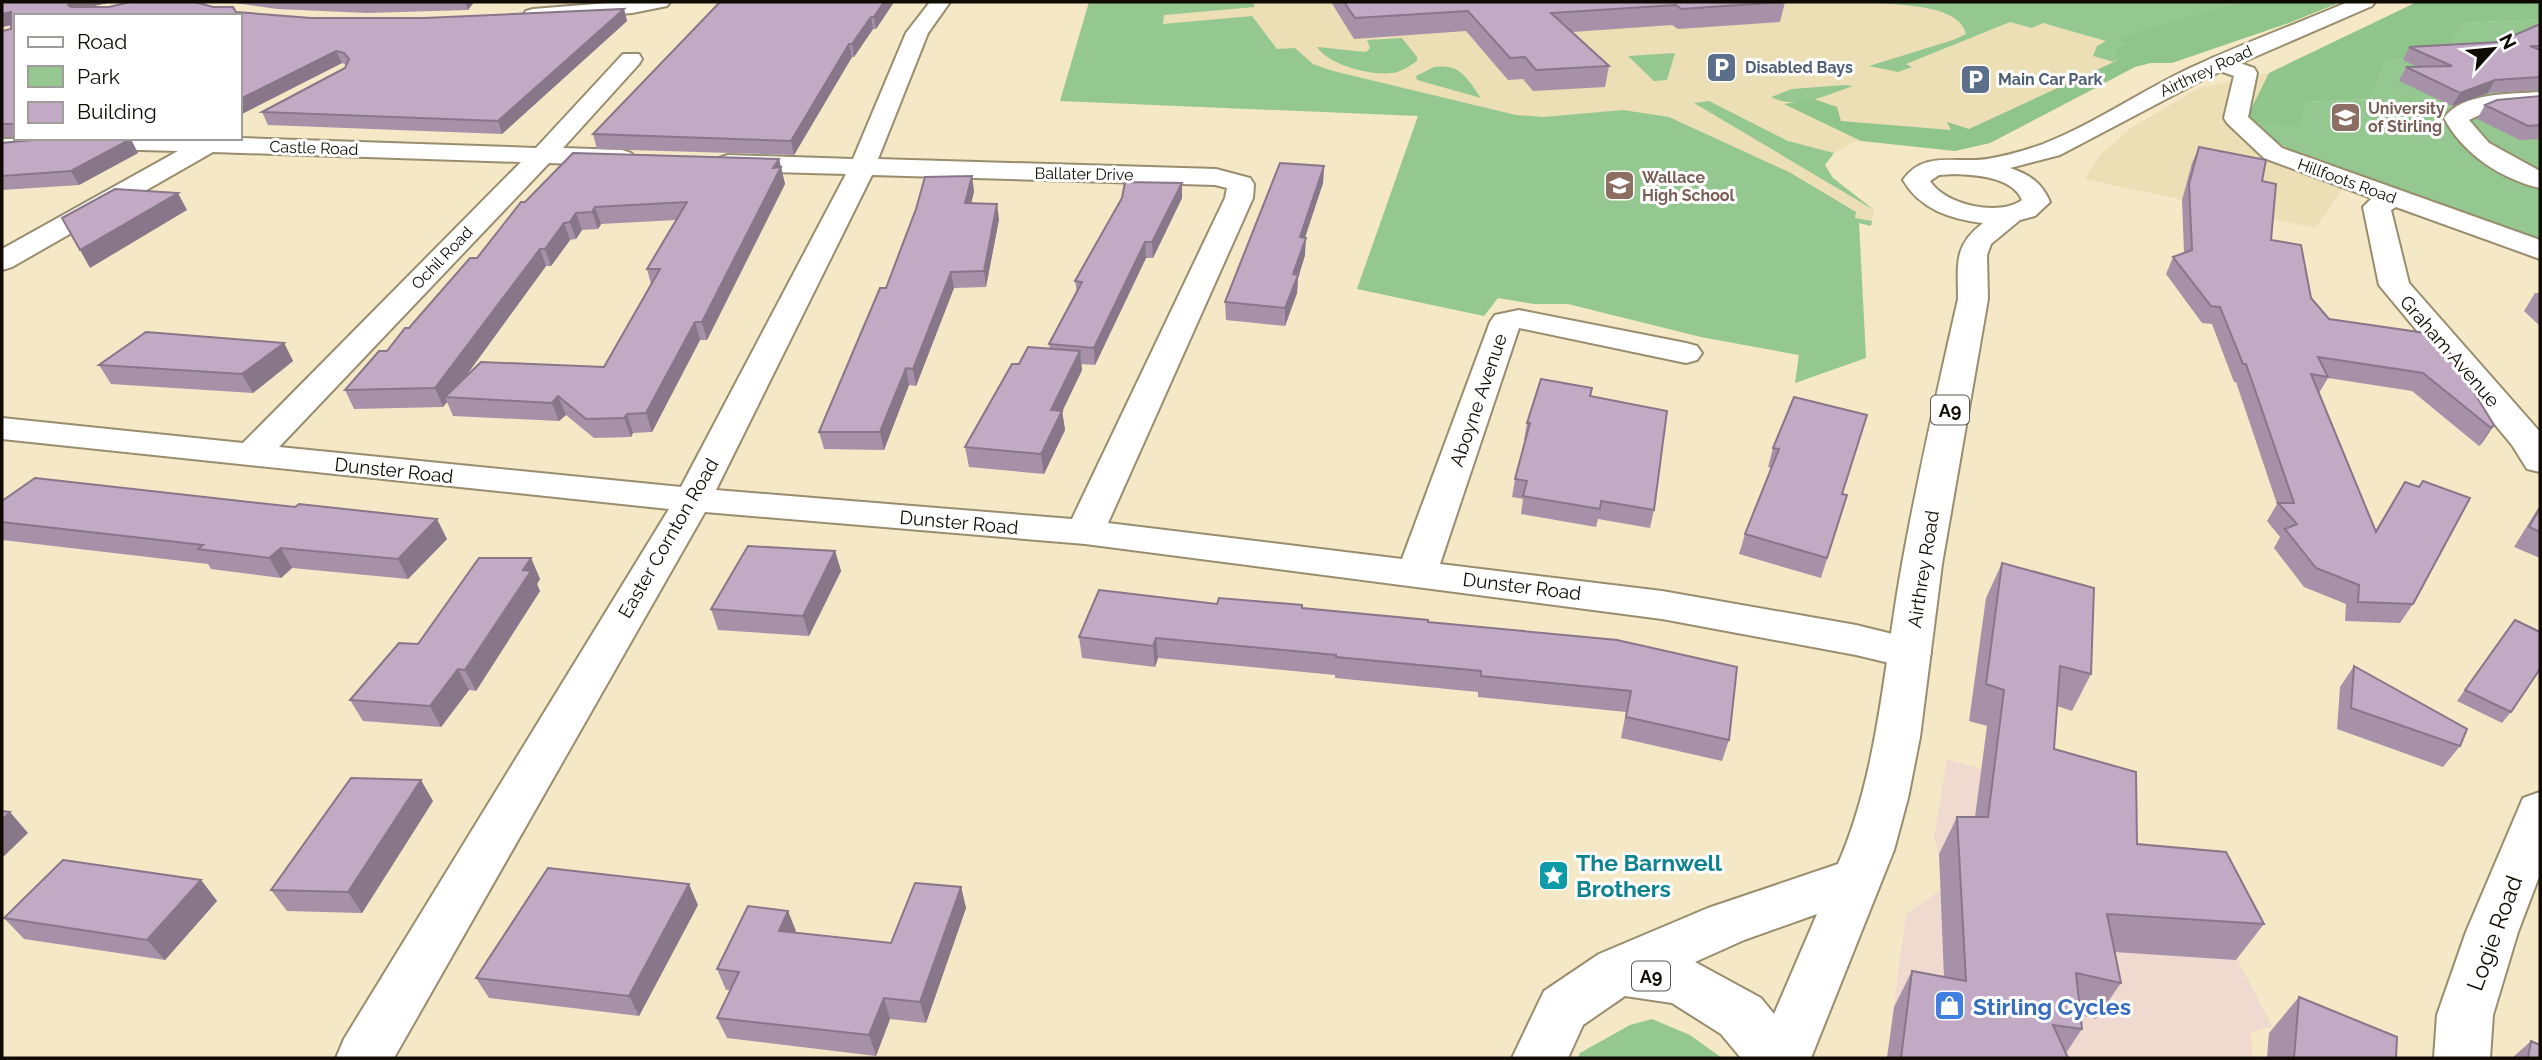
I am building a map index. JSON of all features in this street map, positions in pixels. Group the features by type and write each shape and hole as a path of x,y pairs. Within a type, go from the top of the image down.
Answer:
{"street":[{"path":"515,16 632,7 660,2"},
{"name":"Easter Cornton Road","path":"364,1058 693,500 862,168 917,33 940,2"},
{"name":"Airthrey Road","path":"2051,150 2220,63 2365,2"},
{"name":"Ochil Road","path":"251,455 543,155 631,59"},
{"name":"Hillfoots Road","path":"2220,63 2246,73 2236,118 2249,134 2273,153 2540,250"},
{"path":"2540,99 2480,106 2466,110 2456,118 2460,130 2473,142 2499,161 2540,180"},
{"name":"Castle Road","path":"2,147 69,140 214,142 543,155"},
{"path":"2,261 214,142"},
{"path":"1977,168 2051,150"},
{"path":"2030,188 2032,175 2039,162 2051,150"},
{"path":"543,155 654,159"},
{"name":"Ballater Drive","path":"695,161 1216,177 1241,184 1239,198 1085,532"},
{"path":"1939,167 1977,168 2008,176 2030,188 2036,202 2032,208 2010,215 1975,213 1940,204 1918,188 1916,180 1919,174 1939,167"},
{"name":"Graham Avenue","path":"2392,197 2378,207 2394,285 2527,440 2540,461"},
{"path":"1940,204 1972,255"},
{"path":"1972,255 1979,240 2010,215"},
{"name":"Airthrey Road","path":"1783,1058 1869,850 1884,798 1938,475 1973,299 1972,255"},
{"name":"Aboyne Avenue","path":"1417,573 1506,322 1519,319 1686,353"},
{"name":"Dunster Road","path":"2,429 693,500 1085,532 1662,605 1856,640 1910,653"},
{"name":"Logie Road","path":"2462,1058 2465,1016 2492,932 2527,878 2540,811"},
{"name":"A9","path":"1540,1058 1563,1008 1618,971 1726,924 1856,879"},
{"name":"A9","path":"1618,971 1683,981 1741,1016 1776,1058"}],"shaded area":[{"name":"Wallace High School","path":"1089,2 2303,2 2130,58 2109,82 1990,143 1955,151 1865,140 1856,141 1832,154 1825,165 1833,178 1874,210 1871,226 1859,223 1866,358 1795,383 1799,355 1701,337 1568,304 1534,304 1498,298 1484,316 1357,289 1418,116 1060,101"},
{"name":"University of Stirling","path":"2417,2 2540,2 2540,246 2343,189 2315,228 2085,179 2100,155 2131,128 2199,88 2269,73"},
{"path":"1947,759 2114,809 2114,880 2201,889 2272,1026 2251,1033 2252,1058 1887,1058 1906,914 1941,890 1939,854 1934,838"}],"green space":[{"path":"1089,2 1253,2 1255,7 1164,15 1163,24 1252,16 1277,49 1295,48 1313,64 1516,115 1543,117 1623,110 1669,117 1789,172 1856,212 1855,218 1872,221 1871,226 1859,223 1866,358 1795,383 1799,355 1701,337 1568,304 1534,304 1498,298 1484,316 1357,289 1418,116 1060,101"},
{"path":"1863,2 2242,2 2120,40 2126,43 2114,62 2093,56 2097,46 2106,41 2043,23 2032,28 2010,22 1906,64 1912,67 1898,72 1869,66 1953,40 1966,34 1961,24 1951,16 1922,7"},
{"path":"2242,2 2341,2 2172,63 2151,63 2135,67 1990,143 1955,151 1861,141 1784,104 1814,99 1837,107 1841,121 1951,130 1947,122 1969,129 2116,61 2116,49 2126,44 2119,40 2140,31"},
{"path":"2417,2 2540,2 2540,19 2463,23 2448,48 2386,62 2370,99 2306,102 2299,127 2245,121 2269,73"},
{"path":"2540,19 2540,239 2299,156 2245,121 2298,126 2306,102 2370,99 2386,62 2448,48 2463,23"},
{"path":"1402,38 1417,57 1417,61 1392,73 1373,73 1351,68 1331,59 1317,47 1366,52 1370,48 1367,40"},
{"path":"1675,53 1667,80 1654,81 1628,56"},
{"path":"1434,67 1457,70 1481,98 1417,80 1416,76"},
{"path":"1853,86 1801,102 1781,101 1771,97 1792,89"},
{"path":"1709,101 1788,141 1834,153 1825,165 1833,178 1874,210 1694,103"},
{"path":"1652,1019 1690,1035 1722,1058 1578,1058 1580,1053 1630,1025"}],"building":[{"path":"2,2 70,2 68,5 71,7 109,7 130,2 195,2 213,7 233,7 236,12 311,18 424,18 624,9 498,121 262,112 345,68 349,59 344,53 336,51 242,98 242,14 14,14 14,124 2,124 2,31 11,29 11,12 2,14"},
{"path":"720,2 884,2 852,44 849,44 791,141 593,134"},
{"path":"1344,2 1784,2 1681,9 1676,5 1551,13 1609,66 1536,70 1525,57 1510,58 1468,11 1355,18"},
{"path":"2540,24 2540,46 2530,46 2540,50 2540,77 2495,80 2460,93 2406,67 2452,66 2409,47 2499,42"},
{"path":"2540,96 2540,125 2528,126 2485,105 2497,100"},
{"path":"32,140 129,140 71,171 2,176 2,143"},
{"path":"2199,147 2266,160 2262,181 2276,184 2271,240 2301,245 2311,298 2329,319 2439,335 2494,425 2491,428 2423,373 2318,357 2328,377 2311,374 2376,532 2405,482 2419,487 2423,481 2470,498 2413,604 2358,602 2359,585 2316,568 2285,529 2297,524 2278,503 2294,503 2246,364 2243,364 2220,307 2211,306 2173,257 2192,250 2189,184"},
{"path":"573,153 779,159 773,168 781,167 702,322 695,322 646,413 627,414 624,418 586,419 558,396 552,403 445,397 481,362 604,367 660,269 647,269 687,202 595,207 592,212 576,213 570,222 564,223 545,249 540,249 435,388 345,390 379,351 387,351 405,328 409,328 470,258 477,258 521,202 525,202"},
{"path":"1280,163 1324,166 1300,237 1306,238 1293,274 1298,275 1285,308 1225,302"},
{"path":"972,176 965,203 997,204 984,271 951,272 913,369 906,368 880,432 819,432 880,288 886,288 916,209 925,177"},
{"path":"1125,182 1182,183 1152,242 1145,242 1094,348 1049,344 1082,282 1075,281 1122,198"},
{"path":"115,189 178,193 80,250 62,218"},
{"path":"146,332 284,343 242,374 99,365"},
{"path":"1028,347 1080,351 1051,410 1062,411 1041,454 965,447 1012,364 1019,364"},
{"path":"1541,379 1592,388 1590,396 1667,411 1654,510 1601,501 1600,509 1523,496 1527,481 1515,479 1530,423 1527,423"},
{"path":"1794,397 1867,415 1842,494 1847,495 1827,558 1745,534 1779,449 1773,448"},
{"path":"35,478 295,507 299,504 437,519 398,559 281,548 269,558 198,549 203,545 2,522 2,501"},
{"path":"2540,508 2540,532 2529,527"},
{"path":"748,546 835,551 803,616 711,609"},
{"path":"479,558 531,558 523,570 531,571 465,670 458,669 430,706 350,700 399,643 418,644"},
{"path":"2002,563 2094,588 2091,674 2060,666 2054,749 2136,772 2137,844 2226,852 2264,924 2107,914 2121,983 2076,973 2082,1029 2053,1025 2068,1058 1901,1058 1912,971 1966,981 1957,817 1988,817 2004,690 1986,684"},
{"path":"1099,590 1217,604 1219,598 1302,605 1302,608 1428,622 1617,640 1737,667 1729,740 1626,717 1631,691 1481,676 1481,671 1336,655 1156,638 1153,646 1079,637"},
{"path":"2515,620 2540,632 2540,669 2511,712 2465,690"},
{"path":"2354,666 2467,729 2460,746 2351,708"},
{"path":"351,778 421,780 348,892 271,890"},
{"path":"2,811 10,812 2,820"},
{"path":"63,860 201,880 147,940 4,918"},
{"path":"548,868 689,884 629,996 476,978"},
{"path":"915,883 961,887 920,1002 884,998 869,1035 717,1018 739,972 717,969 748,906 788,911 779,931 891,943"},
{"path":"2299,997 2397,1037 2396,1058 2294,1058"},
{"path":"2531,1041 2540,1045 2540,1058 2528,1058"}],"place":[{"name":"Disabled Bays","path":"1722,67"},
{"name":"Main Car Park","path":"1975,79"},
{"name":"University of Stirling","path":"2345,117"},
{"name":"Wallace High School","path":"1619,186"},
{"name":"The Barnwell Brothers","path":"1553,875"},
{"name":"Stirling Cycles","path":"1950,1006"}]}
